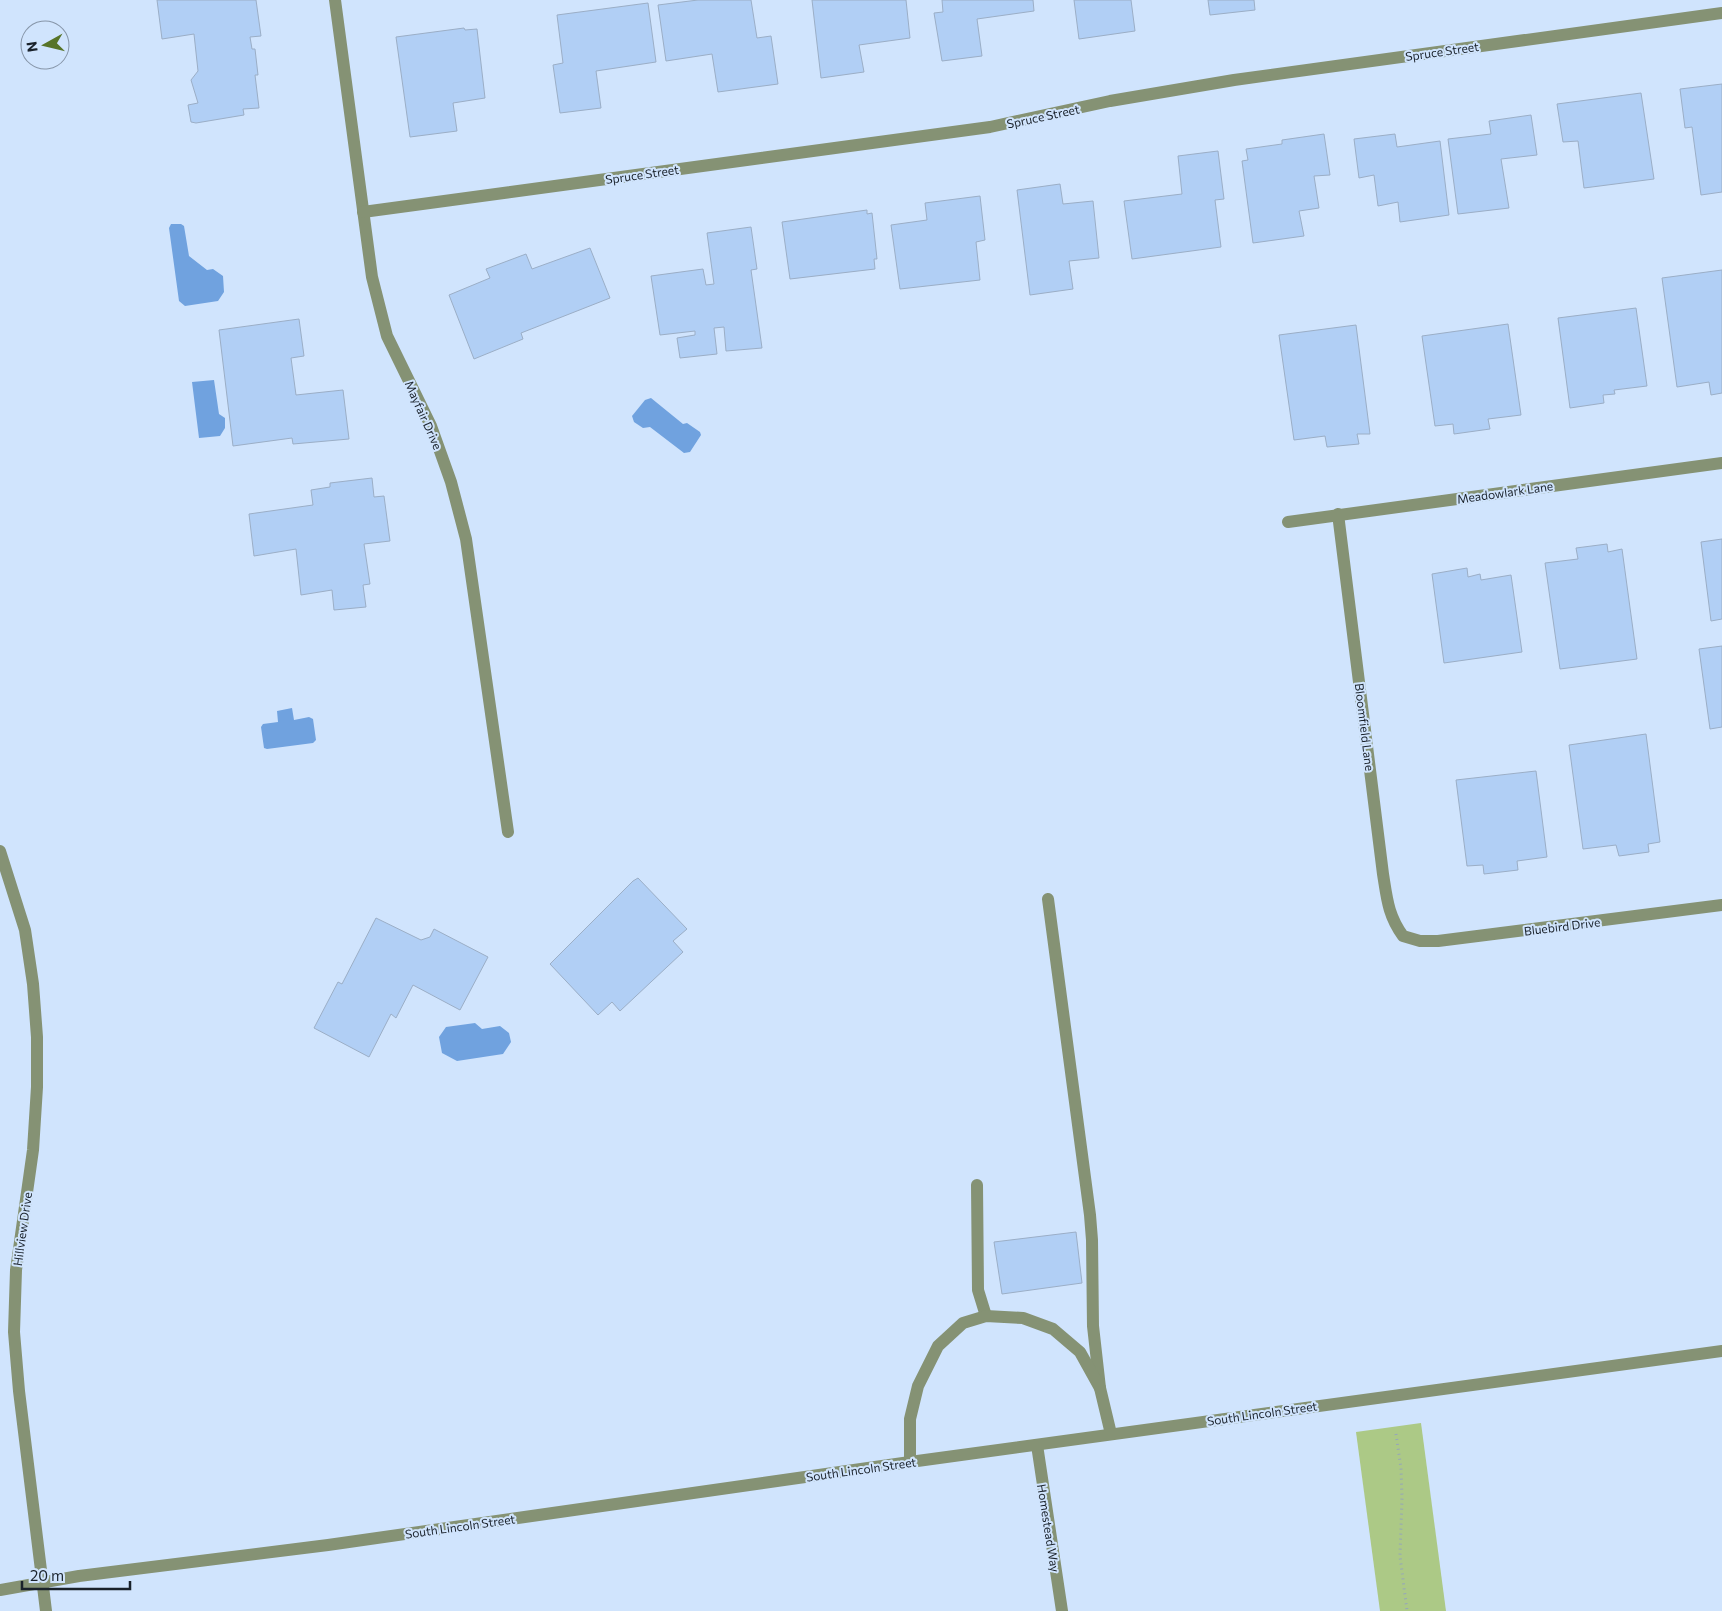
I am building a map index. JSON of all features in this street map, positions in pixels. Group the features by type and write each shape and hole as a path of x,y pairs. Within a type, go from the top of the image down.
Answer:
{"street":[{"name":"Mayfair Drive","path":"335,0 372,277 387,336 431,426 451,482 466,539 508,832"},
{"name":"Spruce Street","path":"362,212 990,127 1110,101 1234,80 1722,14"},
{"name":"Meadowlark Lane","path":"1288,522 1722,463"},
{"name":"Bloomfield Lane","path":"1338,514 1383,874 1393,923 1402,936"},
{"name":"Hillview Drive","path":"0,851 25,930 33,984 37,1037 37,1087 33,1150 16,1270 14,1332 19,1391 46,1611"},
{"path":"1048,899 1090,1215 1093,1326 1100,1388 1111,1434"},
{"name":"Bluebird Drive","path":"1402,936 1420,941 1438,941 1722,905"},
{"path":"977,1185 978,1290 986,1316"},
{"path":"910,1462 910,1419 918,1386 938,1346 963,1323 986,1316 1023,1318 1053,1329 1080,1352 1100,1388"},
{"name":"South Lincoln Street","path":"0,1590 41,1581 328,1545 1111,1434 1722,1351"},
{"name":"Homestead Way","path":"1037,1445 1062,1611"}],"path":[{"path":"1396,1434 1401,1468 1402,1498 1400,1556 1407,1611"}],"green space":[{"path":"1421,1423 1446,1611 1380,1611 1356,1432"}],"water":[{"path":"171,224 181,224 184,226 189,256 207,270 213,269 223,276 224,292 218,301 185,306 179,301 169,228"},
{"path":"214,380 219,414 225,418 225,428 220,436 199,438 192,382"},
{"path":"651,398 683,424 687,423 700,432 701,435 690,452 684,453 650,427 643,428 634,422 632,416 645,400"},
{"path":"292,708 294,720 309,717 313,719 316,740 313,743 264,748 261,727 263,724 278,722 277,711"},
{"path":"475,1023 482,1029 500,1026 509,1033 511,1042 503,1054 457,1061 442,1053 439,1037 446,1027"}],"building":[{"path":"157,0 256,0 261,36 250,37 252,49 255,49 258,75 255,75 259,108 243,109 244,115 196,123 191,122 188,105 198,103 191,80 198,71 194,34 162,39"},
{"path":"698,0 751,0 757,38 771,36 778,84 718,92 712,54 666,61 658,5"},
{"path":"812,0 906,0 910,38 859,45 864,72 821,78"},
{"path":"942,0 1033,0 1034,11 977,19 982,56 942,61 934,13 943,12"},
{"path":"1074,0 1131,0 1135,31 1079,39"},
{"path":"1208,0 1254,0 1255,10 1210,15"},
{"path":"648,3 656,62 596,71 601,108 560,113 553,65 563,63 557,15"},
{"path":"464,28 465,30 477,29 485,98 453,103 457,131 410,137 396,37"},
{"path":"1722,84 1722,192 1701,195 1692,127 1685,128 1680,89"},
{"path":"1641,93 1654,179 1584,188 1578,141 1563,142 1557,104"},
{"path":"1531,115 1537,155 1501,159 1509,208 1458,214 1448,139 1491,134 1489,121"},
{"path":"1324,134 1330,175 1314,176 1319,208 1299,211 1304,236 1253,243 1242,161 1248,160 1246,149 1282,144 1282,140"},
{"path":"1395,134 1397,147 1440,141 1449,215 1400,222 1398,202 1378,206 1374,175 1359,178 1354,139"},
{"path":"1218,151 1224,199 1215,200 1221,247 1132,259 1124,201 1182,194 1178,156"},
{"path":"1060,184 1063,204 1093,201 1099,258 1069,261 1073,289 1030,295 1017,190"},
{"path":"980,196 985,240 976,242 980,280 900,289 891,225 927,220 925,203"},
{"path":"867,210 867,214 872,213 877,259 874,259 875,269 790,279 782,222"},
{"path":"751,227 757,269 751,270 762,348 726,351 724,327 714,328 717,354 680,358 677,338 695,335 695,331 660,335 651,276 703,269 706,285 714,284 707,233"},
{"path":"590,248 610,298 521,333 523,339 474,359 449,295 490,278 486,269 526,254 532,269"},
{"path":"1722,270 1722,393 1711,395 1709,382 1677,387 1662,278"},
{"path":"1636,308 1647,386 1614,390 1615,394 1603,395 1604,403 1570,408 1558,318"},
{"path":"299,319 304,356 291,358 296,395 343,390 349,439 293,444 292,438 233,446 219,330"},
{"path":"1508,324 1521,415 1488,419 1490,429 1454,434 1453,424 1435,426 1422,336"},
{"path":"1356,325 1370,434 1357,434 1359,444 1327,447 1325,436 1294,440 1279,335"},
{"path":"372,478 374,497 384,496 390,541 364,544 370,584 363,585 366,607 334,610 332,590 301,595 296,549 254,556 249,514 313,505 311,490 330,487 330,483"},
{"path":"1722,539 1722,619 1711,621 1701,542"},
{"path":"1607,544 1608,552 1622,549 1637,659 1560,669 1545,563 1578,559 1576,548"},
{"path":"1467,568 1468,577 1480,574 1481,580 1511,575 1522,652 1444,663 1432,574"},
{"path":"1722,646 1722,727 1710,729 1699,649"},
{"path":"1646,734 1660,842 1648,844 1649,852 1619,856 1616,845 1583,849 1569,745"},
{"path":"1536,771 1547,857 1517,861 1518,870 1484,874 1483,865 1467,866 1456,780"},
{"path":"638,878 687,929 673,941 683,952 620,1011 612,1002 598,1015 550,964"},
{"path":"376,918 421,940 430,937 434,929 488,957 460,1010 413,985 396,1018 391,1014 369,1057 314,1028 338,982 342,984"},
{"path":"1076,1232 1082,1283 1002,1294 994,1242"}]}
